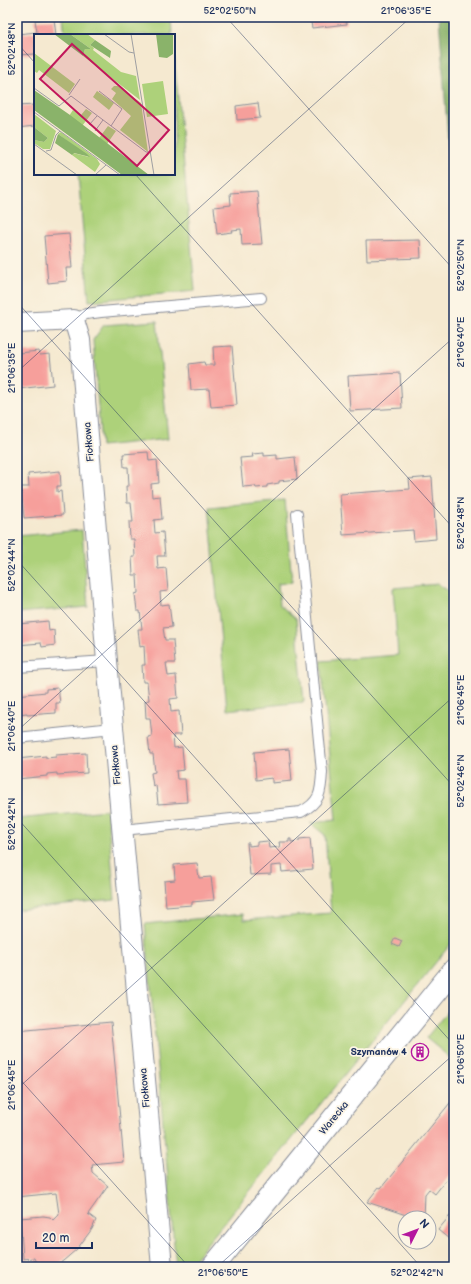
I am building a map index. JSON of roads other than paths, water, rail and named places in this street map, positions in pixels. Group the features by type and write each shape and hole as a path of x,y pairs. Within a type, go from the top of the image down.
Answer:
{"street":[{"path":"17,323 74,320"},
{"name":"Fiołkowa","path":"74,320 80,340 107,661 162,1267"},
{"name":"Warecka","path":"213,1267 454,970"}],"lane":[{"path":"74,320 86,314 101,312 261,298"},
{"path":"122,830 301,812 312,806 318,797 321,787 322,772 297,514"},
{"path":"17,667 107,661"},
{"path":"17,738 113,728"}],"place":[{"name":"Szymanów 4","path":"420,1052"}]}
